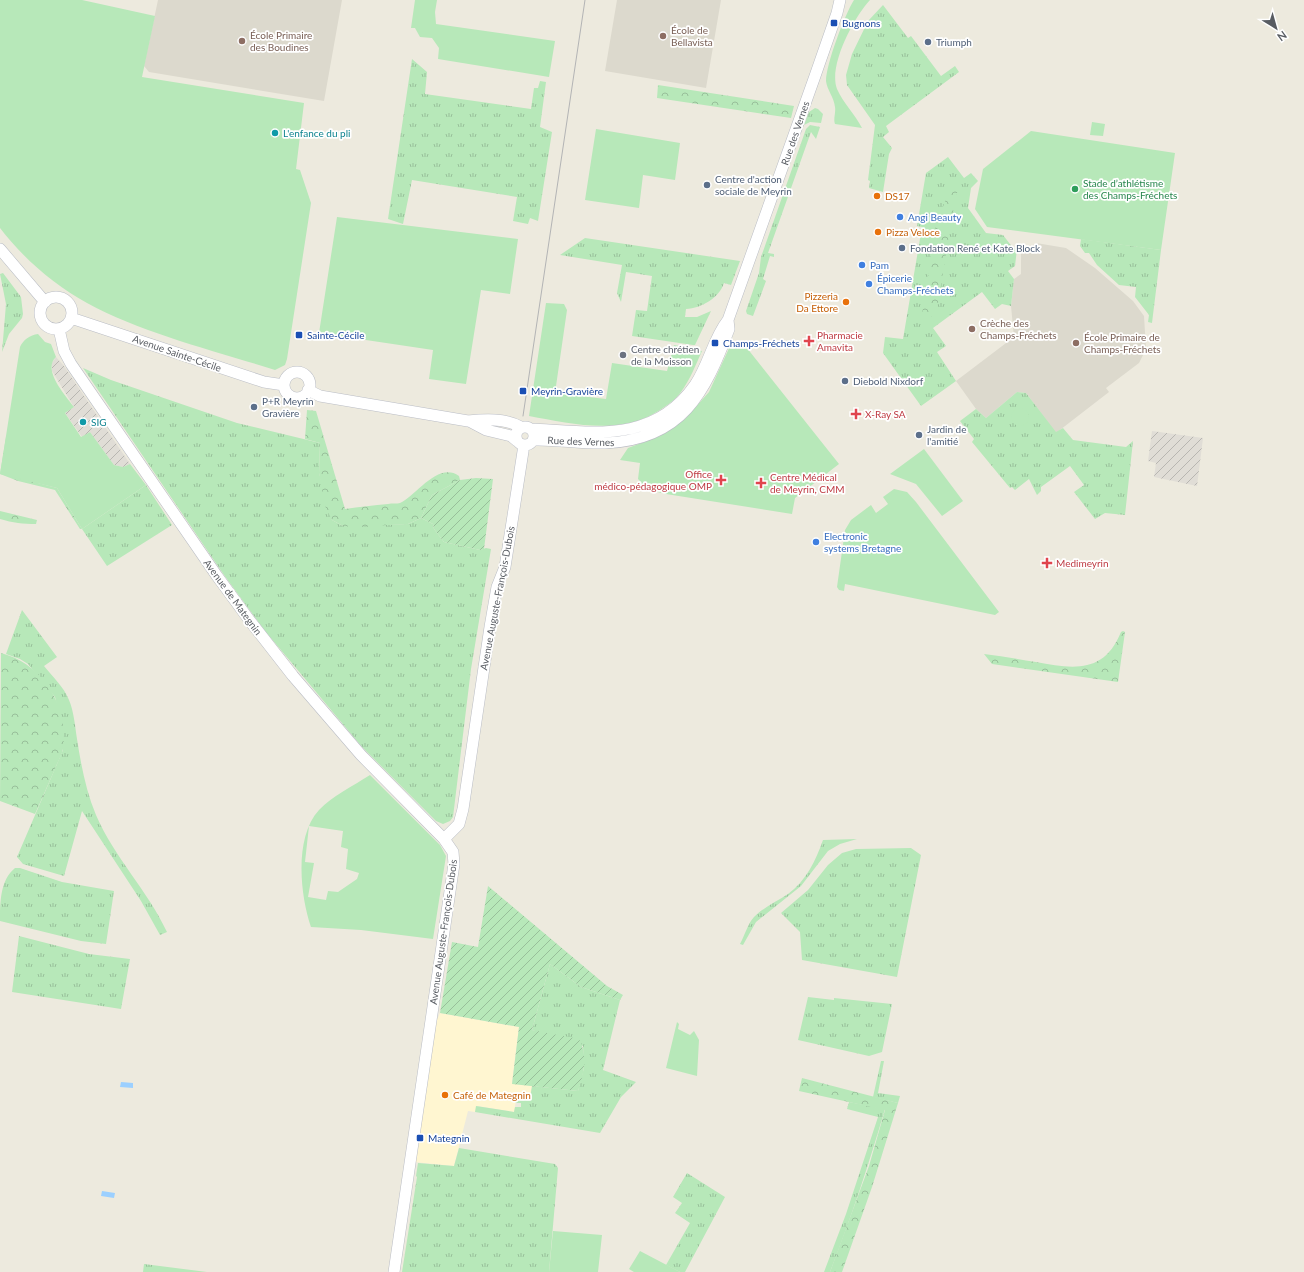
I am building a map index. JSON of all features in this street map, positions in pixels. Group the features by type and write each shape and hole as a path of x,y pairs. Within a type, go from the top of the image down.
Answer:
{"main road":[{"name":"Rue des Vernes","path":"525,436 615,432 635,428 656,420 675,407 695,385 722,328 729,325 837,13 840,0"},
{"name":"Rue des Vernes","path":"837,13 845,0"},
{"path":"0,249 45,302"},
{"path":"53,298 63,299 71,308 71,318 65,326 59,329 48,327 42,321 40,311 45,302 53,298"},
{"name":"Avenue Sainte-Cécile","path":"71,318 264,382 284,385"},
{"name":"Avenue de Mategnin","path":"59,329 64,351 71,364 216,576 293,676 346,738 444,839"},
{"path":"292,373 302,373 308,380 308,390 303,396 296,397 288,394 284,385 288,376 292,373"},
{"path":"308,390 320,396 468,421 488,419 516,424 525,436"},
{"name":"Avenue Auguste-François-Dubois","path":"393,1269 454,864 453,852 444,839 456,828 461,818 490,627 497,587 505,567 525,436"}],"shaded area":[{"name":"École Primaire des Boudines","path":"158,0 342,0 324,101 149,72 144,66"},
{"name":"École de Bellavista","path":"617,0 721,0 706,88 605,71"},
{"name":"École Primaire de Champs-Fréchets","path":"1036,243 1066,248 1095,268 1133,301 1144,316 1146,349 1139,363 1106,388 1109,392 1056,433 1026,393 1017,392 986,418 976,409 956,381 1014,337 1011,306 1014,279 1021,274 1021,254"},
{"path":"56,357 64,366 130,464 123,467 114,465 90,432 82,437 65,413 74,407 52,371 52,363"},
{"path":"1152,431 1203,438 1197,486 1154,477 1156,463 1148,461"},
{"path":"440,1013 519,1027 512,1083 532,1086 530,1098 517,1095 514,1112 477,1106 475,1112 468,1111 454,1166 414,1162 435,1024"}],"green space":[{"path":"0,0 82,0 155,16 142,77 304,103 296,169 300,170 311,203 285,365 275,370 179,341 108,314 75,296 51,279 19,250 0,228"},
{"path":"415,0 437,0 435,12 436,24 555,41 549,77 438,59 439,48 432,38 420,37 415,28 411,28"},
{"path":"854,0 870,0 857,18 844,42 839,55 835,79 837,89 862,128 835,124 834,103 826,81 829,63 837,39"},
{"path":"883,5 908,38 911,36 941,76 955,66 959,72 886,126 889,132 883,137 892,148 889,154 883,192 869,188 870,181 868,180 875,125 847,85 846,75 852,54 868,21"},
{"path":"412,59 427,72 425,94 531,109 534,88 538,88 540,81 546,82 540,127 552,132 538,221 530,218 528,224 513,221 517,197 412,180 403,224 388,219"},
{"path":"658,85 794,106 791,118 657,98"},
{"path":"815,108 823,114 821,123 810,122 804,125 809,112"},
{"path":"1092,122 1105,124 1103,136 1090,135"},
{"path":"810,125 820,127 816,139 811,132 768,253 774,254 774,257 770,256 763,279 766,281 753,316 747,314 746,311 759,273 761,257 806,129"},
{"path":"596,129 680,143 675,180 643,175 639,208 585,200"},
{"name":"Stade d’athlétisme des Champs-Fréchets","path":"1031,131 1175,153 1161,250 987,227 975,209 983,169"},
{"path":"948,157 964,178 971,173 978,181 971,188 968,208 986,233 1003,235 1013,248 1017,249 1015,266 1008,271 1014,279 1011,306 1002,304 995,309 982,292 933,328 946,346 937,352 956,381 921,406 883,353 885,337 903,339 922,227 917,226 926,173"},
{"path":"952,183 959,185 954,206 936,315 921,321 935,228"},
{"path":"337,217 518,239 510,294 481,290 466,384 429,379 433,350 319,333"},
{"path":"585,238 740,261 731,285 724,283 714,298 698,307 686,309 685,317 697,317 711,311 695,345 632,336 636,310 647,311 652,276 626,272 621,302 617,293 622,265 560,255"},
{"path":"1081,239 1161,250 1152,323 1148,322 1149,315 1135,297 1136,287 1119,285 1097,265 1089,253 1085,253 1080,246"},
{"path":"989,243 995,246 998,252 995,258 989,261 983,258 980,252 983,246"},
{"path":"3,273 21,297 23,314 22,318 9,334 2,352 6,304 0,274"},
{"path":"546,303 564,304 567,310 555,393 606,399 612,363 667,371 674,345 702,351 690,377 679,395 666,406 645,418 629,423 596,426 529,416"},
{"path":"38,334 45,342 51,344 56,357 52,362 53,375 56,382 74,407 65,413 81,437 90,432 114,465 123,467 130,464 146,485 82,529 57,488 0,474 20,347 27,338"},
{"path":"743,343 839,464 795,498 792,514 666,494 653,491 653,489 638,488 641,482 638,479 640,463 620,460 628,448 660,436 685,419 709,392 731,344"},
{"path":"83,368 111,380 237,423 320,443 319,473 332,520 343,526 408,524 421,518 433,524 434,529 444,542 480,550 486,548 491,549 471,669 453,817 450,821 443,824 436,821 362,747 265,631 224,575"},
{"path":"1017,392 1026,393 1056,432 1063,428 1073,440 1126,447 1133,441 1125,515 1105,513 1095,519 1074,492 1084,485 1070,466 1041,487 1041,491 1037,495 1029,479 1015,490 1012,487 1010,488 972,442 974,439 960,421 976,409 986,418"},
{"path":"1020,408 1026,411 1029,417 1026,423 1020,426 1014,423 1011,417 1014,411"},
{"path":"307,410 316,411 345,509 400,503 435,476 443,473 451,473 459,476 460,480 432,495 421,518 408,524 352,527 343,526 332,520 325,506 319,473 320,443 305,439"},
{"path":"6,437 38,483 57,488 82,529 80,529 55,490 18,481 0,474"},
{"path":"924,449 963,501 942,516 916,484 890,474"},
{"path":"476,478 493,479 484,549 480,550 444,542 434,529 433,524 421,518 432,495 460,480"},
{"path":"146,485 172,525 107,566 82,529"},
{"path":"894,489 907,492 916,502 999,612 995,615 845,584 844,591 839,590 837,587 845,530 851,520 871,505 876,513 888,504 883,497"},
{"path":"0,511 37,520 36,524 18,523 0,519"},
{"path":"22,610 57,657 44,666 67,695 71,705 84,778 96,815 112,845 150,902 167,932 160,935 141,901 82,811 64,876 23,864 17,857 63,750 63,732 55,697 28,664 20,659 6,654"},
{"path":"1121,632 1125,632 1118,682 992,664 984,654 1075,667 1096,662 1106,655 1114,646"},
{"path":"1,653 16,659 41,677 50,689 62,717 64,733 63,749 35,814 0,801"},
{"path":"370,775 440,845 446,856 433,939 361,930 311,927 307,914 302,883 303,850 309,827 305,862 314,863 308,897 326,900 328,891 338,892 357,879 359,873 346,869 348,849 341,847 343,831 309,826 311,821 324,805"},
{"path":"857,839 840,844 828,851 801,886 756,922 743,945 740,944 754,917 766,907 788,894 800,883 810,870 823,840"},
{"path":"911,848 921,855 897,977 802,960 800,932 781,913 808,890 828,865 842,853 856,849"},
{"path":"15,868 20,868 62,882 114,891 106,944 81,941 0,921 2,892 6,879"},
{"path":"488,886 607,986 623,995 620,1000 581,987 550,964 532,1030 579,1039 582,1045 584,1065 578,1091 512,1084 519,1027 440,1013 452,942 478,947"},
{"path":"19,936 89,954 130,959 121,1009 12,992"},
{"path":"550,964 581,987 620,1000 603,1070 636,1082 621,1097 600,1133 475,1112 476,1106 514,1112 515,1107 521,1107 521,1103 515,1103 517,1095 530,1098 532,1086 578,1091 584,1068 583,1046 532,1030"},
{"path":"808,997 892,1004 882,1052 869,1056 798,1040"},
{"path":"677,1022 679,1024 678,1029 690,1035 694,1031 699,1040 697,1076 666,1068"},
{"path":"881,1061 884,1061 878,1093 900,1096 898,1103 873,1097"},
{"path":"802,1078 898,1103 872,1187 842,1272 830,1272 869,1166 885,1110 799,1091"},
{"path":"849,1102 885,1109 873,1150 838,1252 830,1272 824,1272 846,1214 878,1117 847,1109"},
{"path":"459,1148 555,1164 558,1168 549,1272 402,1272 418,1163 454,1166"},
{"path":"687,1173 725,1197 685,1272 680,1272 666,1265 690,1223 675,1213 682,1203 673,1197"},
{"path":"553,1231 602,1235 598,1272 549,1272"},
{"path":"640,1251 680,1272 634,1272 629,1269"},
{"path":"144,1264 207,1272 143,1272"}],"water":[{"path":"121,1082 133,1083 133,1088 120,1087"},
{"path":"102,1191 115,1193 114,1198 101,1196"}],"tram line":[{"path":"523,416 585,0"}],"place":[{"name":"Bugnons","path":"834,23"},
{"name":"École de Bellavista","path":"663,36"},
{"name":"École Primaire des Boudines","path":"242,41"},
{"name":"Triumph","path":"928,42"},
{"name":"L'enfance du pli","path":"275,133"},
{"name":"Centre d'action sociale de Meyrin","path":"707,185"},
{"name":"Stade d’athlétisme des Champs-Fréchets","path":"1075,189"},
{"name":"DS17","path":"877,196"},
{"name":"Angi Beauty","path":"900,217"},
{"name":"Pizza Veloce","path":"878,232"},
{"name":"Fondation René et Kate Block","path":"902,248"},
{"name":"Pam","path":"862,265"},
{"name":"Épicerie Champs-Fréchets","path":"869,284"},
{"name":"Pizzeria Da Ettore","path":"846,302"},
{"name":"Crèche des Champs-Fréchets","path":"972,329"},
{"name":"Sainte-Cécile","path":"299,335"},
{"name":"Pharmacie Amavita","path":"809,341"},
{"name":"Champs-Fréchets","path":"715,343"},
{"name":"École Primaire de Champs-Fréchets","path":"1076,343"},
{"name":"Centre chrétien de la Moisson","path":"623,355"},
{"name":"Diebold Nixdorf","path":"845,381"},
{"name":"Meyrin-Gravière","path":"523,391"},
{"name":"P+R Meyrin Gravière","path":"254,407"},
{"name":"X-Ray SA","path":"856,414"},
{"name":"SIG","path":"83,422"},
{"name":"Jardin de l'amitié","path":"919,435"},
{"name":"Office médico-pédagogique OMP","path":"721,480"},
{"name":"Centre Médical de Meyrin, CMM","path":"761,483"},
{"name":"Electronic systems Bretagne","path":"816,542"},
{"name":"Medimeyrin","path":"1047,563"},
{"name":"Café de Mategnin","path":"445,1095"},
{"name":"Mategnin","path":"420,1138"}]}
